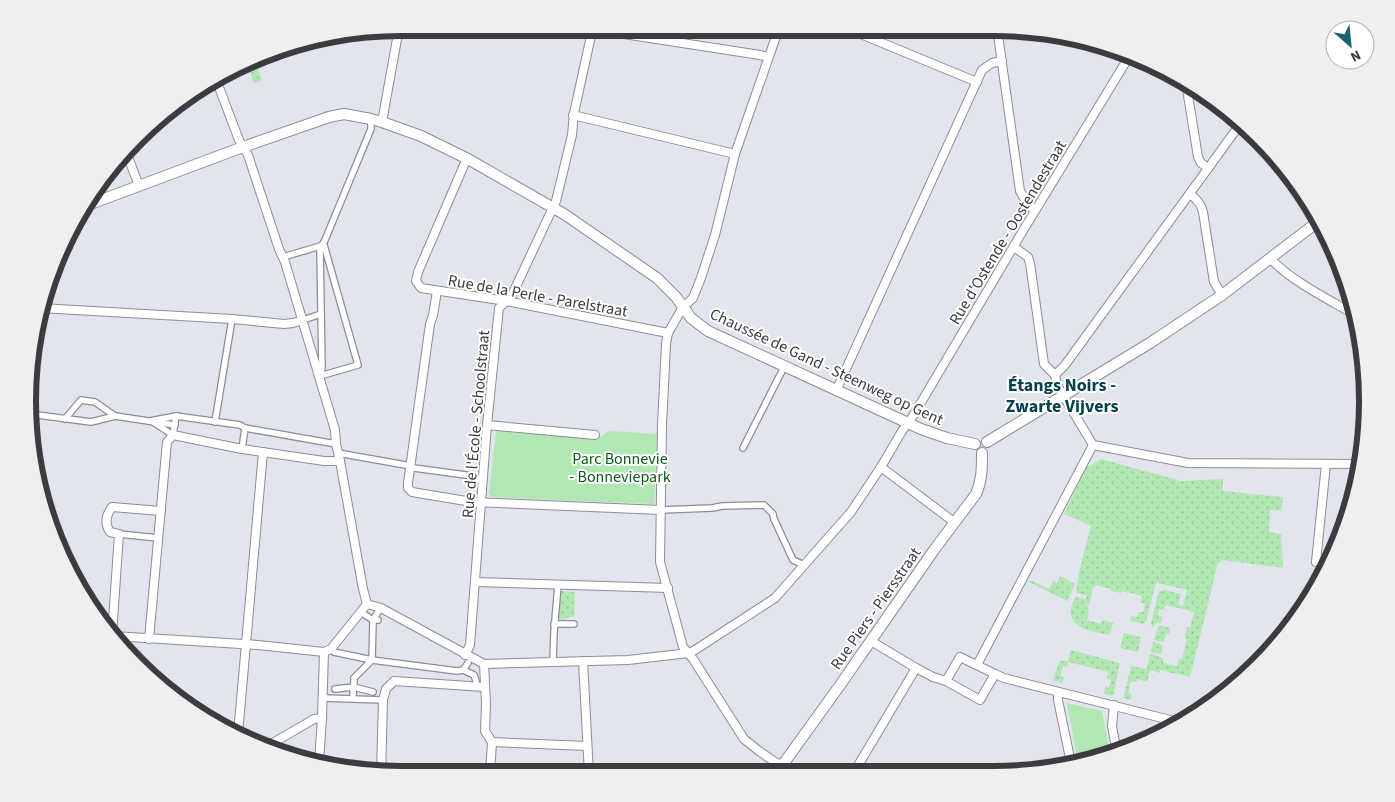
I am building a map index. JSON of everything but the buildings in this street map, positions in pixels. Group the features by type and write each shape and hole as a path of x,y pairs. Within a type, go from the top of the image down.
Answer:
{"street":[{"path":"382,122 398,36"},
{"name":"Rue de l'École - Schoolstraat","path":"467,659 470,645 486,425 499,308 512,295 554,208 572,135 589,36"},
{"path":"643,36 760,54 768,57"},
{"path":"776,36 735,154 715,235 704,270 693,298 683,308 668,334 662,425 660,562 683,647 689,653 744,738 775,762 777,766"},
{"path":"865,36 976,82"},
{"path":"998,36 1020,191 1028,205 1036,210"},
{"path":"836,391 982,70 992,63 1002,61"},
{"name":"Rue d'Ostende - Oostendestraat","path":"689,653 775,598 851,512 908,423 1126,61"},
{"path":"218,85 239,140 248,155 278,249 283,257 320,376 335,430 336,444 367,604"},
{"path":"1187,92 1198,156 1201,163 1208,168"},
{"name":"Chaussée de Gand - Steenweg op Gent","path":"95,202 329,117 344,114 382,122 421,136 468,159 554,208 657,278 676,297 691,318 708,331 908,423 947,438 975,444 980,440 987,442 1150,343 1222,295 1313,225"},
{"path":"574,115 735,154"},
{"path":"320,376 322,368 320,249 324,245 371,129 371,119"},
{"path":"1055,375 1065,365 1236,129"},
{"path":"129,159 139,186"},
{"name":"Rue de la Perle - Parelstraat","path":"468,159 418,272 416,281 421,288 506,301 668,334"},
{"path":"1190,194 1201,205 1214,282 1222,295"},
{"path":"283,257 324,245"},
{"path":"320,376 358,365 324,245"},
{"path":"1014,247 1028,257 1044,364 1055,375 1057,385 1092,445 1188,463 1353,464"},
{"path":"1271,259 1280,268 1347,311"},
{"path":"437,291 430,324 408,483 408,488 412,492 472,502 660,510 764,505 773,514 792,560 804,565"},
{"path":"49,308 232,319 284,324 321,314"},
{"path":"214,422 232,319"},
{"path":"743,448 784,367"},
{"path":"65,419 77,409 81,400 95,402 115,416"},
{"path":"37,415 90,422 115,416 174,425"},
{"path":"150,420 176,416 240,425 245,428 336,444"},
{"path":"148,639 167,442 172,435 176,416"},
{"path":"150,420 172,435 242,449 324,461 339,457 411,466 473,476 483,481"},
{"path":"486,425 595,435"},
{"path":"242,449 245,428"},
{"path":"975,444 976,450 982,453 988,449 987,442"},
{"path":"977,665 1092,445"},
{"path":"239,727 263,452"},
{"name":"Rue Piers - Piersstraat","path":"781,766 954,522 976,494 982,476 982,453"},
{"path":"1320,563 1316,562 1326,464"},
{"path":"881,467 954,522"},
{"path":"158,538 110,532 106,527 107,513 112,507 161,512"},
{"path":"113,624 119,534"},
{"path":"475,582 668,588"},
{"path":"553,662 558,585"},
{"path":"124,637 324,652 331,649 367,604"},
{"path":"367,604 381,608 467,659 484,664 628,660 689,653"},
{"path":"326,697 334,689 354,682 372,660 373,621 378,612"},
{"path":"365,615 373,621"},
{"path":"554,624 574,624"},
{"path":"871,641 916,668 946,681 980,700 995,674"},
{"path":"319,756 322,718 326,697 324,652"},
{"path":"334,652 342,652 372,660 457,671 463,670 474,675 476,681"},
{"path":"946,681 960,657 1004,678 1170,720"},
{"path":"463,670 467,659"},
{"path":"583,662 588,766"},
{"path":"484,664 485,731 492,742 490,766"},
{"path":"857,766 916,668"},
{"path":"381,765 381,699 386,689 394,681 484,687"},
{"path":"354,682 374,692 381,699"},
{"path":"353,694 354,682"},
{"path":"1058,692 1070,758"},
{"path":"326,697 381,699"},
{"path":"1114,705 1112,726 1115,744"},
{"path":"274,742 314,719 322,718"},
{"path":"492,742 587,746"}],"green space":[{"path":"257,66 262,80 254,83 249,70"},
{"name":"Parc Bonnevie - Bonneviepark","path":"496,431 597,439 610,431 657,434 654,504 492,497 489,494"},
{"path":"1101,459 1181,481 1223,479 1223,491 1283,497 1281,510 1270,510 1269,532 1281,534 1283,568 1222,560 1217,565 1190,677 1160,670 1160,673 1150,670 1147,682 1137,679 1136,682 1131,681 1128,693 1132,695 1131,700 1123,698 1131,666 1147,669 1150,654 1152,654 1163,658 1163,663 1177,666 1179,659 1182,659 1187,639 1185,638 1187,627 1190,628 1194,612 1166,605 1164,610 1159,609 1158,615 1162,617 1161,623 1156,623 1153,628 1151,623 1159,591 1164,590 1181,594 1178,604 1183,606 1187,590 1156,583 1146,621 1141,624 1130,621 1131,616 1137,617 1139,612 1143,612 1145,604 1141,602 1142,596 1122,591 1121,593 1111,591 1111,589 1095,585 1087,607 1089,610 1087,620 1101,624 1103,620 1113,623 1110,635 1085,629 1075,623 1070,611 1075,597 1086,599 1087,595 1076,593 1080,568 1091,526 1064,514 1086,468"},
{"path":"1060,576 1075,584 1067,601 1029,582 1030,580 1049,589 1054,581 1057,583"},
{"path":"561,591 575,592 574,617 562,620 558,618"},
{"path":"1159,625 1170,628 1169,634 1166,633 1164,642 1154,640"},
{"path":"1124,633 1141,637 1138,652 1120,648"},
{"path":"1153,642 1163,645 1161,654 1151,652"},
{"path":"1071,650 1120,663 1113,696 1104,694 1105,687 1109,688 1111,679 1107,678 1109,672 1068,662 1067,667 1063,666 1060,676 1064,677 1062,683 1053,680 1060,660 1068,661"},
{"path":"1067,703 1102,711 1109,747 1077,756"}],"district":[{"name":"Étangs Noirs - Zwarte Vijvers","path":"1062,395"}]}
